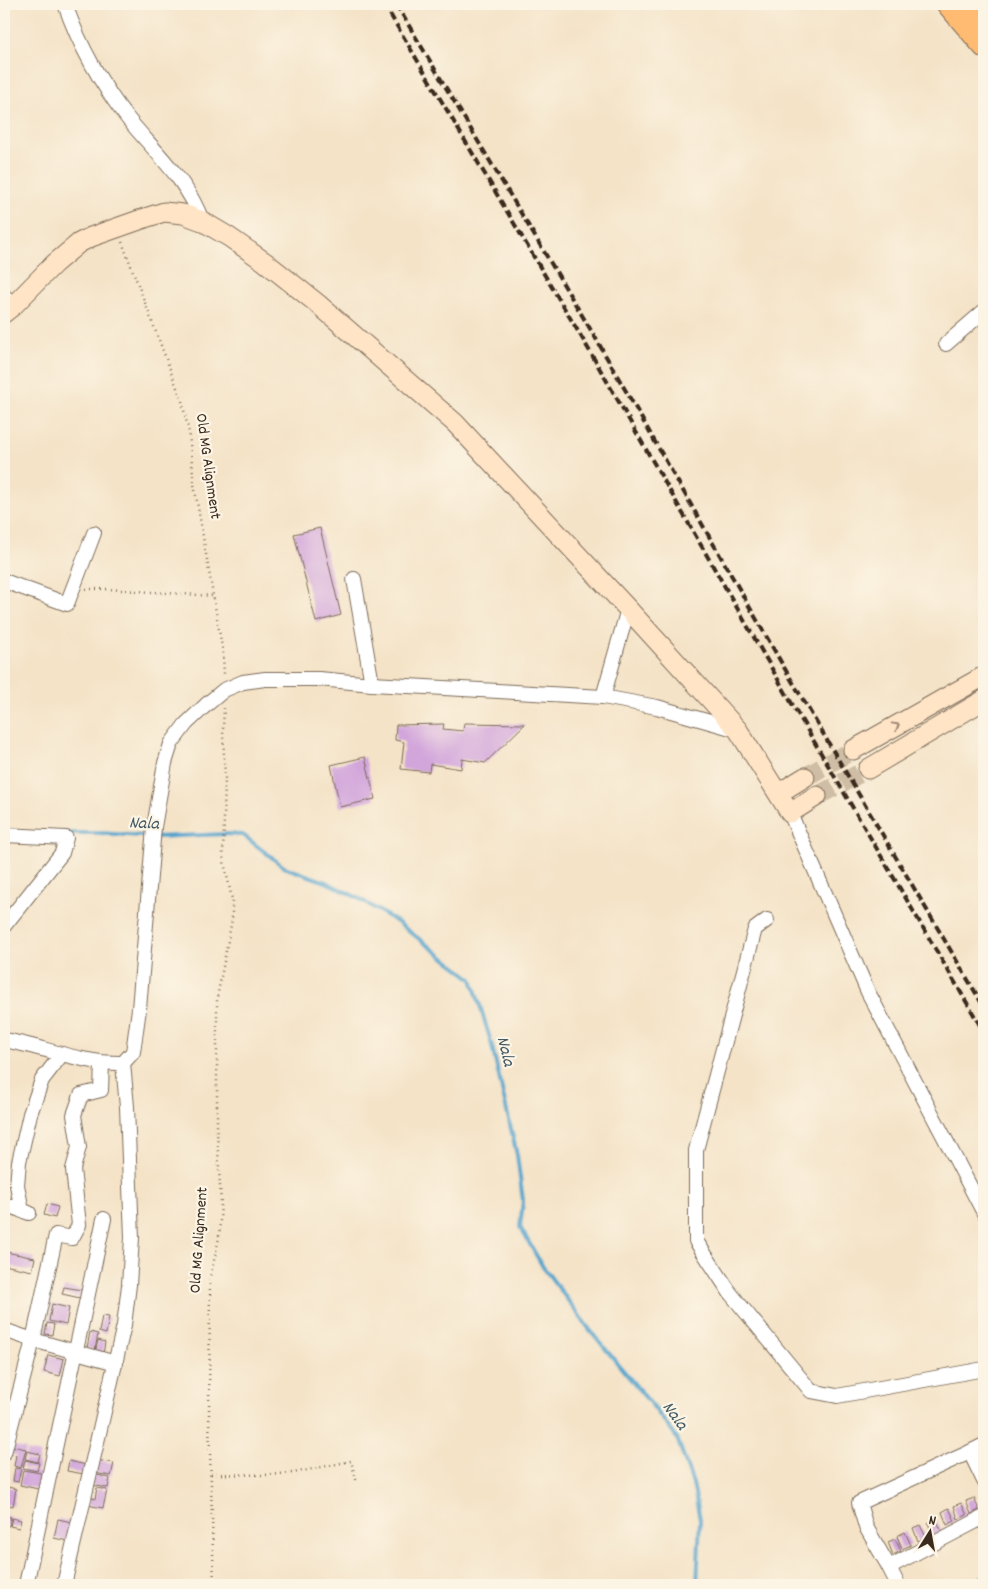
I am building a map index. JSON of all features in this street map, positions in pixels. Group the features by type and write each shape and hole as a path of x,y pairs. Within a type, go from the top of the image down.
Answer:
{"main road":[{"path":"946,4 984,47"},
{"path":"970,4 984,19"}],"street":[{"path":"65,4 108,93 188,190 202,221"},
{"path":"4,321 7,304 65,254 91,237 164,212 183,214 202,221 265,262 318,304 455,423 738,730 790,813 868,992 984,1213"},
{"path":"946,344 984,311"},
{"path":"4,581 67,604 94,533"},
{"path":"354,579 372,684"},
{"path":"603,697 628,610"},
{"path":"853,750 984,676"},
{"path":"64,1585 116,1363 127,1301 132,1238 127,1107 123,1063 132,1052 139,1009 154,827 165,763 171,744 186,724 224,690 243,682 265,679 320,679 372,684 603,697 657,707 738,730"},
{"path":"868,769 984,700"},
{"path":"779,793 805,777"},
{"path":"790,813 817,796"},
{"path":"4,836 66,838 62,853 4,926"},
{"path":"767,920 755,929 696,1150 696,1241 731,1294 811,1391 837,1396 984,1369"},
{"path":"4,1040 102,1063 123,1063"},
{"path":"4,1204 26,1212 17,1185 19,1162 30,1114 42,1080 62,1054"},
{"path":"4,1453 33,1340 56,1235 72,1238 79,1225 73,1169 79,1147 74,1115 81,1095 101,1090 102,1063"},
{"path":"26,1585 104,1220"},
{"path":"4,1330 116,1363"},
{"path":"898,1585 866,1527 859,1503 984,1445"},
{"path":"970,1452 984,1481"},
{"path":"889,1566 984,1517"}],"path":[{"name":"Old MG Alignment","path":"117,228 182,402 189,433 194,484 223,652 225,779 223,857 232,899 232,920 217,998 217,1132 221,1204 219,1238 210,1278 209,1418 214,1585"},
{"path":"72,590 107,589 212,596"},
{"path":"211,1474 265,1475 293,1473 351,1461 358,1483"}],"building":[{"path":"320,528 341,615 316,622 294,534"},
{"path":"464,723 525,724 485,763 462,759 461,769 430,764 429,772 401,769 404,742 395,740 396,725 444,724 443,729 463,731"},
{"path":"365,757 375,799 340,807 331,765"},
{"path":"47,1204 58,1207 55,1218 44,1215"},
{"path":"6,1252 35,1258 32,1271 4,1265"},
{"path":"64,1287 82,1290 80,1298 62,1294"},
{"path":"52,1304 69,1308 66,1325 49,1321"},
{"path":"102,1316 109,1317 106,1334 99,1332"},
{"path":"47,1323 54,1324 52,1335 45,1334"},
{"path":"90,1332 98,1334 95,1350 87,1348"},
{"path":"98,1340 105,1342 103,1355 95,1353"},
{"path":"48,1355 64,1359 60,1376 44,1372"},
{"path":"12,1446 26,1449 21,1468 14,1466 16,1455 11,1454"},
{"path":"27,1451 40,1454 38,1462 25,1459"},
{"path":"25,1460 39,1463 37,1471 23,1468"},
{"path":"96,1460 114,1463 111,1476 94,1473"},
{"path":"69,1461 86,1465 84,1474 67,1471"},
{"path":"15,1468 21,1469 18,1482 13,1481"},
{"path":"23,1470 41,1473 38,1489 20,1485"},
{"path":"93,1474 110,1478 108,1488 91,1485"},
{"path":"8,1487 16,1489 13,1506 4,1504"},
{"path":"97,1488 107,1490 103,1508 87,1505 88,1497 95,1499"},
{"path":"984,1491 984,1508 979,1494"},
{"path":"974,1498 979,1510 971,1514 966,1501"},
{"path":"961,1503 967,1515 958,1519 954,1506"},
{"path":"949,1508 955,1521 947,1525 942,1512"},
{"path":"4,1516 11,1517 9,1526 4,1525"},
{"path":"12,1518 21,1520 19,1528 10,1526"},
{"path":"58,1519 76,1523 72,1542 54,1538"},
{"path":"936,1519 942,1532 933,1536 928,1523"},
{"path":"920,1525 926,1537 918,1541 913,1528"},
{"path":"905,1532 911,1545 902,1549 897,1536"},
{"path":"895,1539 901,1551 893,1555 888,1542"}],"waterway":[{"name":"Nala","path":"66,833 100,833 155,837 243,835 284,867 326,882 360,899 397,922 472,979 491,1042 517,1155 523,1201 520,1227 543,1267 590,1330 677,1438 693,1484 700,1519 697,1585"}],"tunnel":[{"path":"805,777 853,750"},
{"path":"817,796 868,769"}],"railway":[{"path":"384,4 585,343 791,702 984,1032"},
{"path":"396,4 595,337 785,669 984,1007"}]}
